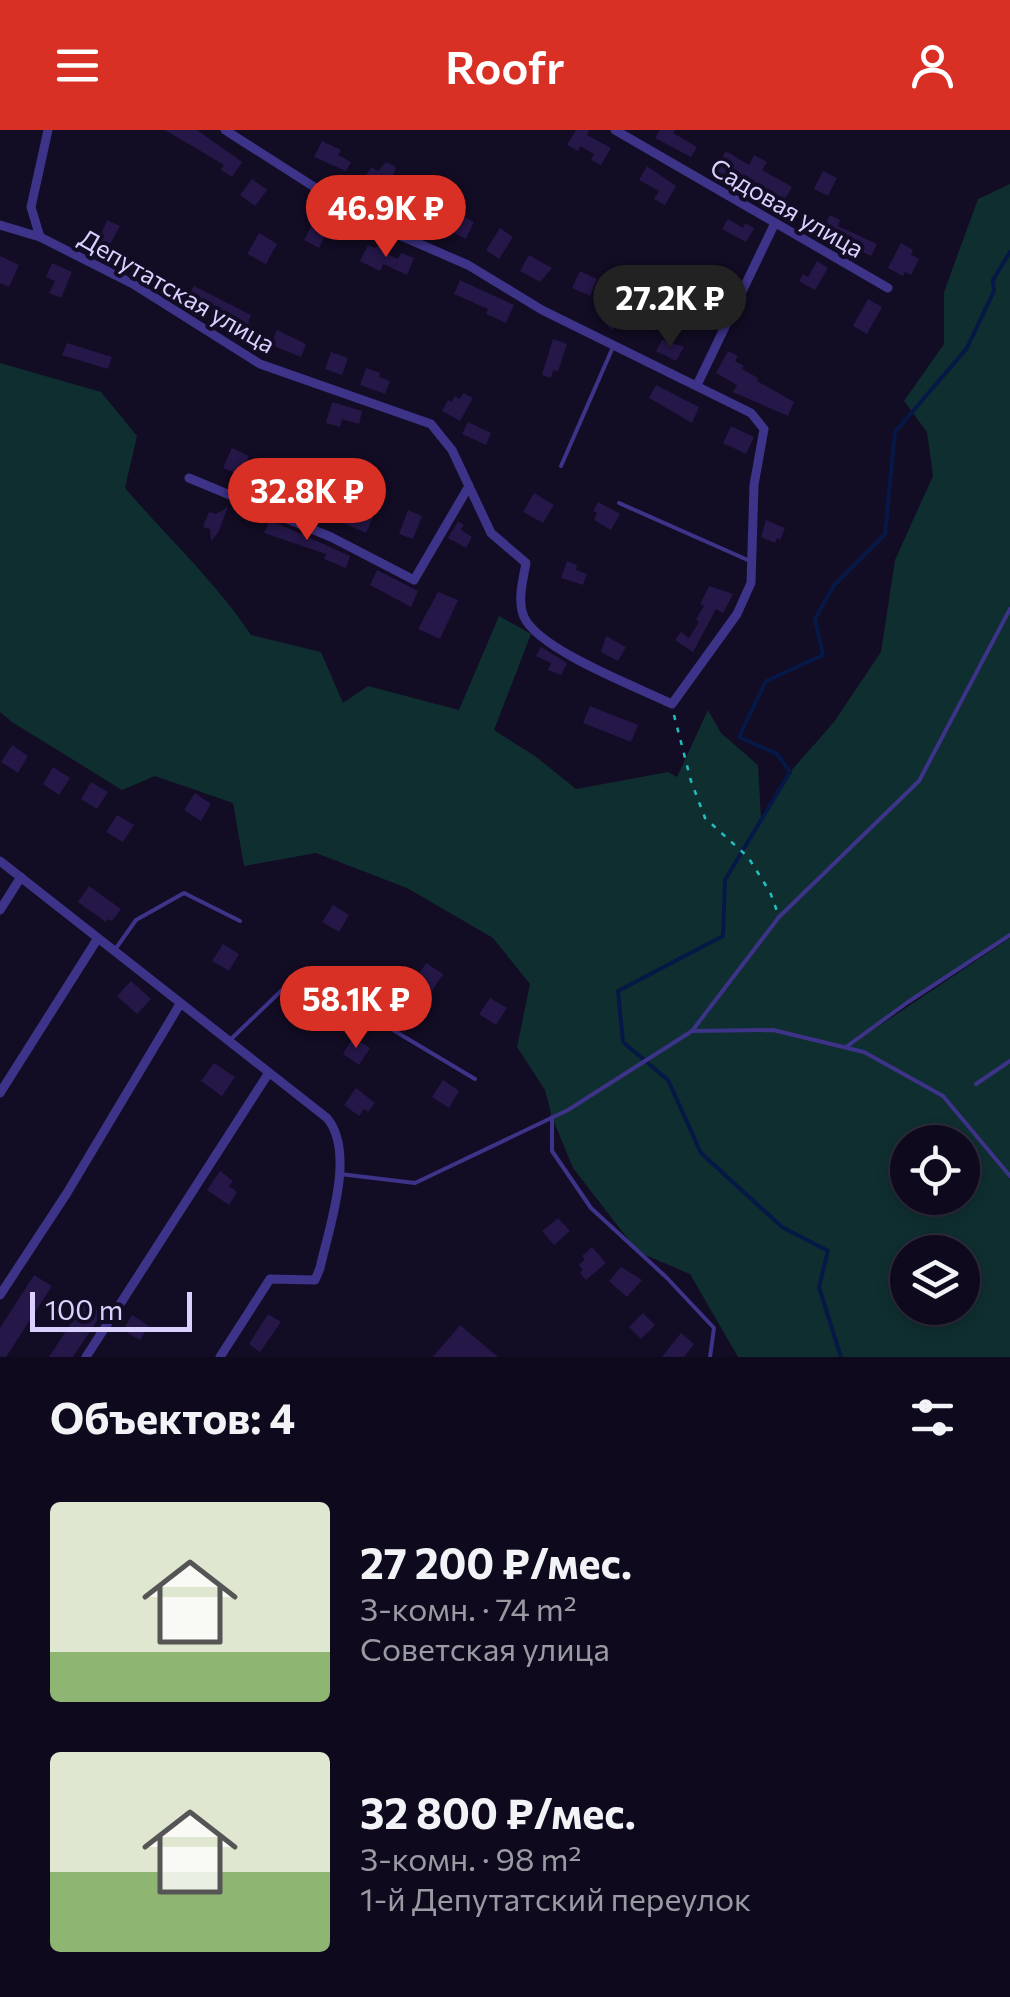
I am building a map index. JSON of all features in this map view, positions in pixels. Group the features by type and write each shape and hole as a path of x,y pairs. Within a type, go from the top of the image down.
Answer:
{"street":[{"name":"Депутатская улица","path":"48,130 32,207 40,237 133,284 260,364 431,424 452,450 491,533 526,562 520,596 524,618 540,638 672,704"},
{"path":"225,130 370,222 468,265 542,310 751,413 764,429 754,485 752,583 737,614 672,704"},
{"name":"Садовая улица","path":"615,130 888,288"},
{"path":"0,224 40,237"},
{"path":"697,385 774,225"},
{"path":"189,478 332,537 414,580 469,486"},
{"path":"0,861 332,1124 340,1144 340,1174 315,1280 270,1279 220,1357"},
{"path":"0,910 21,877"},
{"path":"0,1092 98,938"},
{"path":"0,1295 67,1193 180,1004"},
{"path":"86,1357 268,1074"}],"lane":[{"path":"562,466 614,345"},
{"path":"620,503 750,561"},
{"path":"340,1174 414,1183 552,1118 692,1031 779,917 919,781 1010,608"},
{"path":"114,952 136,920 184,893 240,921"},
{"path":"846,1048 1010,934"},
{"path":"227,1042 282,990 316,984 475,1078"},
{"path":"692,1031 774,1030 864,1052 943,1096 1010,1176"},
{"path":"976,1084 1010,1061"},
{"path":"552,1118 552,1151 591,1208 714,1328 710,1357"}],"path":[{"path":"672,704 691,781 706,818 746,856 770,892 779,917"}],"green space":[{"path":"1010,184 1010,935 908,1002 870,1032 1010,938 1010,1357 738,1357 690,1274 638,1252 573,1168 545,1090 517,1047 530,984 493,938 407,888 316,853 244,866 233,803 155,776 122,790 0,712 0,363 101,392 137,436 125,488 251,635 321,652 343,703 368,686 459,710 499,616 531,634 494,730 576,789 668,772 677,777 708,710 721,733 758,765 761,818 790,772 834,722 881,652 895,560 933,476 927,432 904,401 944,344 944,292 978,199"}],"building":[{"path":"165,130 197,130 242,162 232,177 221,170 224,165"},
{"path":"576,130 589,130 587,135 611,148 601,165 591,160 594,154 580,146 578,151 567,145"},
{"path":"660,130 675,130 673,133 697,147 691,157 655,138"},
{"path":"322,141 341,150 338,155 351,162 346,171 314,157"},
{"path":"726,151 749,165 754,155 767,162 762,170 792,187 782,204 732,173 728,179 714,171"},
{"path":"386,162 396,167 390,182 412,194 406,206 363,181 371,167 378,171"},
{"path":"647,166 676,186 665,205 654,199 659,191 639,180"},
{"path":"823,171 837,178 828,196 814,189"},
{"path":"252,179 267,190 255,206 240,195"},
{"path":"417,207 433,215 425,231 409,223"},
{"path":"453,211 474,222 466,239 444,228"},
{"path":"830,215 840,220 838,226 877,244 871,256 835,238 831,244 822,240"},
{"path":"315,219 330,227 319,248 304,240"},
{"path":"728,219 743,228 745,223 754,228 746,242 722,229"},
{"path":"107,220 120,226 106,251 96,247"},
{"path":"500,228 513,237 499,259 486,250"},
{"path":"259,233 277,244 266,264 247,254"},
{"path":"901,243 919,259 911,275 905,272 903,276 888,268"},
{"path":"368,245 381,245 381,251 398,259 401,253 414,258 407,275 383,264 380,271 360,261"},
{"path":"529,255 552,268 540,282 520,271"},
{"path":"0,256 19,265 9,287 0,283"},
{"path":"817,261 828,268 815,290 799,281 803,274 808,277"},
{"path":"52,263 72,272 61,298 49,293 55,281 46,277"},
{"path":"580,271 597,279 590,296 572,288"},
{"path":"460,280 514,305 506,323 486,314 488,309 454,294"},
{"path":"627,284 638,290 612,330 601,319 610,304 615,306"},
{"path":"194,286 251,315 248,323 252,325 245,337 217,320 220,316 187,298"},
{"path":"868,299 882,307 867,334 853,326"},
{"path":"277,330 306,344 301,357 271,345"},
{"path":"553,339 567,344 558,371 553,370 551,378 542,375"},
{"path":"662,340 684,347 676,361 656,351"},
{"path":"67,343 112,357 108,369 62,355"},
{"path":"728,351 738,356 735,361 757,381 794,402 788,416 733,392 737,385 716,373"},
{"path":"331,352 348,358 342,375 325,369"},
{"path":"366,368 390,381 385,394 360,385"},
{"path":"656,385 699,407 692,423 649,398"},
{"path":"463,393 473,398 460,421 442,411 448,400 452,402 455,396 460,399"},
{"path":"332,402 362,411 359,424 342,419 340,427 326,423"},
{"path":"468,422 491,433 486,445 462,434"},
{"path":"731,426 754,437 746,454 723,443"},
{"path":"232,448 249,456 240,475 223,468"},
{"path":"328,487 346,494 344,499 373,517 366,533 343,523 347,512 322,502"},
{"path":"534,493 554,505 543,523 523,512"},
{"path":"598,502 620,514 611,530 594,520"},
{"path":"228,507 211,541 210,529 203,527 209,512 216,514"},
{"path":"408,510 422,516 413,539 399,534"},
{"path":"270,520 350,556 346,568 324,559 326,554 264,533"},
{"path":"766,520 785,528 775,543 761,537"},
{"path":"458,521 464,525 461,530 472,537 466,548 448,538"},
{"path":"567,561 587,574 583,585 561,578"},
{"path":"377,570 418,591 411,607 370,585"},
{"path":"709,586 733,594 723,613 716,609 693,652 675,640 681,632 689,638 699,622 696,619 704,606 700,604"},
{"path":"438,592 458,600 440,639 418,629"},
{"path":"606,636 626,647 618,661 601,652"},
{"path":"541,647 567,663 561,675 548,670 551,663 536,656"},
{"path":"590,706 638,725 631,742 583,723"},
{"path":"12,745 28,756 18,773 1,762"},
{"path":"53,767 70,778 59,795 43,784"},
{"path":"91,782 108,792 97,809 81,799"},
{"path":"195,793 211,804 201,821 184,810"},
{"path":"117,815 134,825 123,842 106,832"},
{"path":"89,886 121,909 112,921 106,922 78,902"},
{"path":"333,905 349,915 339,932 322,922"},
{"path":"223,944 239,954 229,971 212,961"},
{"path":"426,963 443,974 432,991 415,980"},
{"path":"131,981 151,999 137,1014 117,996"},
{"path":"490,998 507,1008 496,1025 479,1014"},
{"path":"353,1037 370,1048 359,1065 343,1054"},
{"path":"214,1063 235,1077 222,1096 201,1081"},
{"path":"443,1080 459,1091 449,1108 432,1097"},
{"path":"356,1088 375,1103 359,1116 344,1105"},
{"path":"220,1171 233,1181 229,1186 237,1192 229,1205 207,1190"},
{"path":"558,1218 570,1231 554,1245 542,1231"},
{"path":"592,1247 606,1263 586,1280 579,1265"},
{"path":"621,1267 642,1280 627,1297 609,1281"},
{"path":"34,1275 52,1286 6,1357 0,1357 0,1328"},
{"path":"85,1302 102,1313 73,1357 49,1357"},
{"path":"643,1313 655,1325 641,1339 629,1327"},
{"path":"268,1314 281,1322 260,1352 249,1344"},
{"path":"132,1315 149,1326 140,1340 123,1330"},
{"path":"460,1325 498,1357 433,1357"},
{"path":"681,1333 694,1344 684,1357 662,1357"}],"waterway":[{"path":"841,1357 819,1287 828,1251 782,1227 701,1153 668,1080 623,1042 618,991 723,936 725,880 790,772 777,754 739,737 766,681 823,655 815,619 834,585 885,534 895,432 967,348 994,291 993,280 1010,252"}]}
